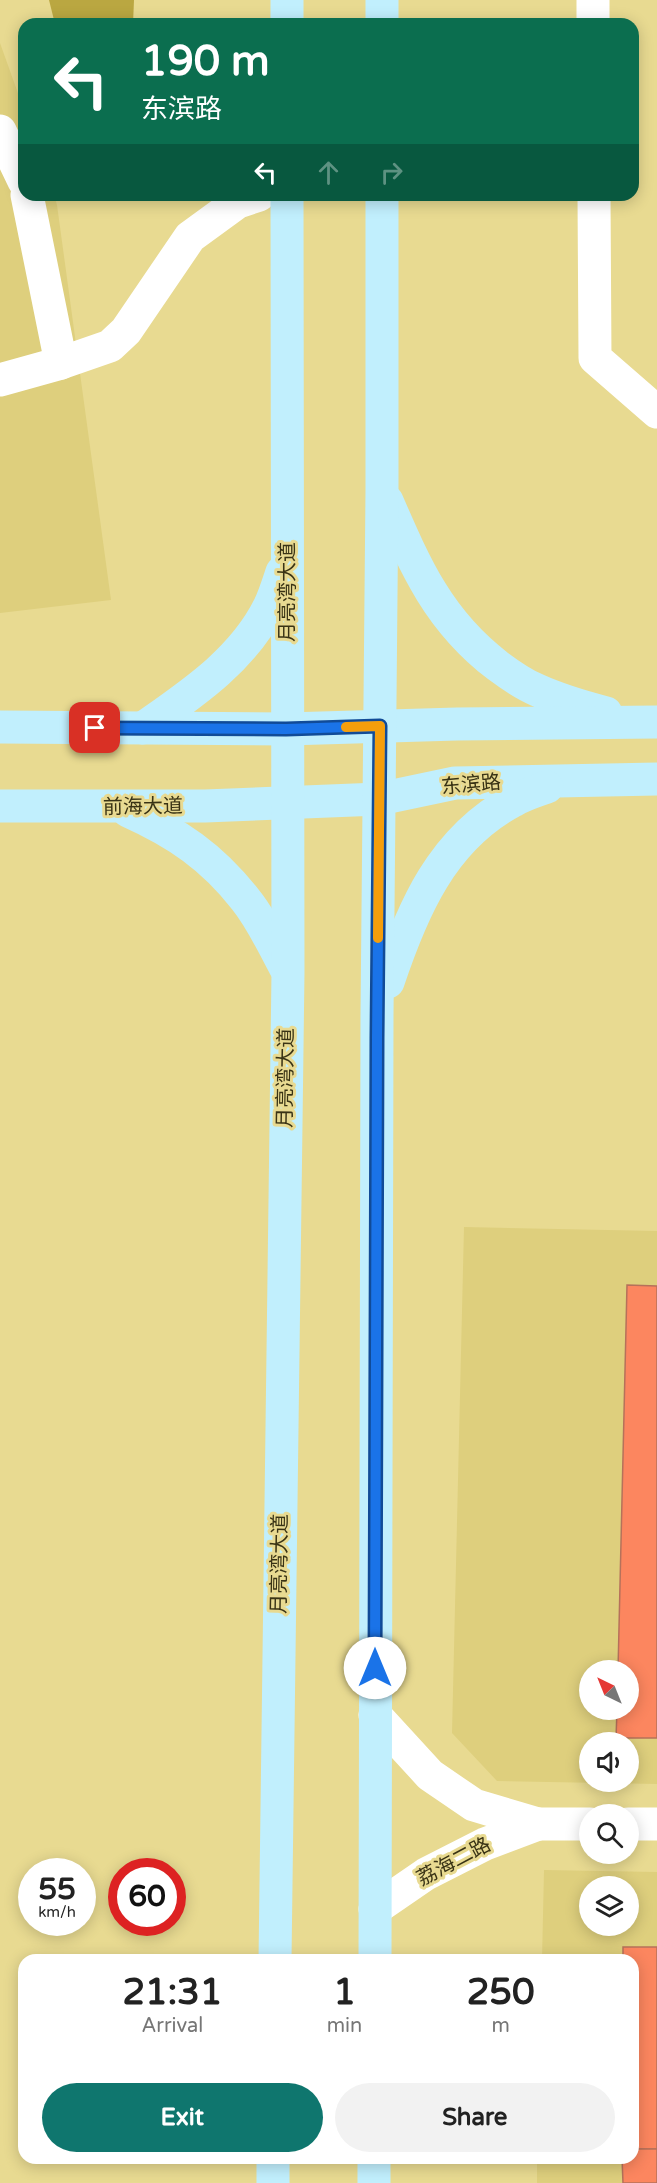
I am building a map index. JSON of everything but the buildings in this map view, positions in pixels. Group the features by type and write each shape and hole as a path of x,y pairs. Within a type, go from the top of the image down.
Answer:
{"main road":[{"path":"287,0 287,18"},
{"path":"382,0 382,18"},
{"name":"月亮湾大道","path":"275,1954 288,972 287,201"},
{"path":"375,1954 382,201"},
{"path":"382,490 410,555 432,594 453,625 481,653 536,690 576,705 647,722"},
{"path":"142,728 199,688 241,647 257,628 270,606 288,557"},
{"path":"0,727 286,729 647,722"},
{"name":"东滨路","path":"287,802 379,799 455,783 657,779"},
{"path":"377,1015 405,931 425,889 445,860 484,819 513,800 564,780"},
{"name":"前海大道","path":"0,806 121,808 287,802"},
{"path":"121,808 162,826 202,854 216,867 246,900 288,972"},
{"path":"273,2164 273,2183"},
{"path":"374,2164 374,2183"}],"street":[{"path":"592,0 593,18"},
{"path":"0,131 18,168"},
{"path":"28,201 61,363"},
{"path":"0,380 61,363 110,345 126,332 190,237 241,201"},
{"path":"594,201 595,358 657,412"},
{"name":"荔海二路","path":"375,1715 430,1775 474,1805 538,1824 579,1824"},
{"name":"荔海二路","path":"375,1909 426,1874 485,1844 538,1824"},
{"path":"639,1824 657,1824"}],"shaded area":[{"path":"49,0 134,0 133,18 54,18"},
{"path":"0,43 18,93 18,201 56,201 57,205 111,600 0,613"},
{"path":"464,1227 657,1231 657,1784 639,1784 639,1732 579,1732 579,1783 497,1781 452,1733"},
{"path":"544,1870 657,1872 657,2183 537,2183 537,2164 639,2164 639,1954 542,1954"}],"slow traffic":[{"path":"346,727 380,726 378,938"}],"route":[{"path":"95,728 286,729 380,726 375,1668"}]}
